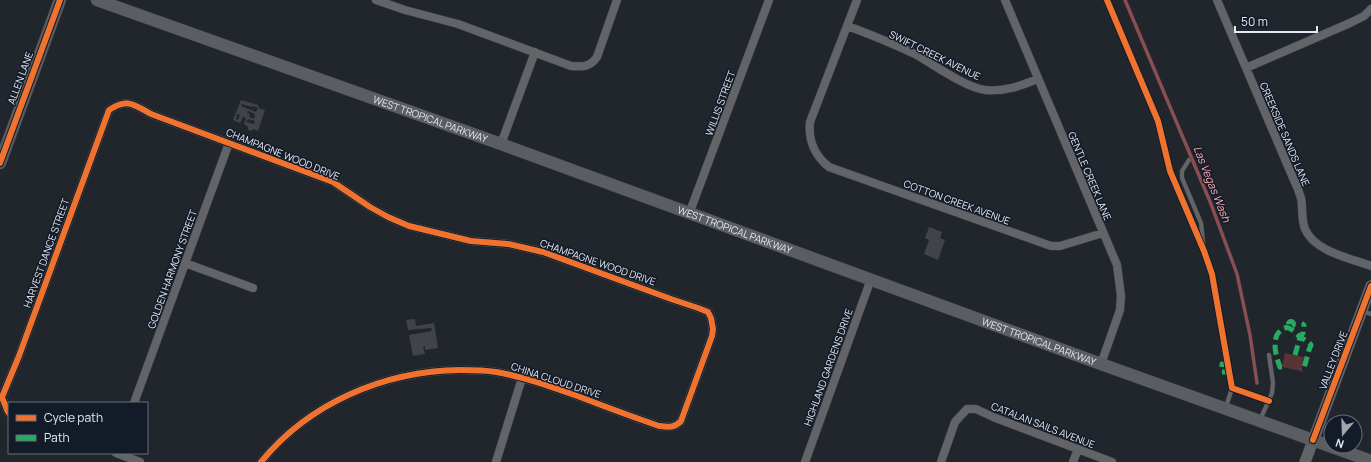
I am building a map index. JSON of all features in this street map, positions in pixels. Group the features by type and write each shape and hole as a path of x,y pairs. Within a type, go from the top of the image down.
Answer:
{"main road":[{"name":"ALLEN LANE","path":"0,163 60,0"},
{"name":"WEST TROPICAL PARKWAY","path":"97,0 501,144 689,214 1371,461"}],"street":[{"path":"376,0 458,24 571,66 587,66 593,62 601,50 602,41 617,0"},
{"name":"WILLIS STREET","path":"689,214 769,0"},
{"path":"847,26 857,0"},
{"name":"GENTLE CREEK LANE","path":"1005,0 1117,265 1121,296 1120,310 1101,364"},
{"name":"CREEKSIDE SANDS LANE","path":"1217,0 1301,198 1303,220 1306,229 1313,240 1328,250 1371,266"},
{"path":"1246,68 1350,23 1364,16 1371,9"},
{"name":"SWIFT CREEK AVENUE","path":"847,26 915,55 965,83 984,90 1009,90 1038,79"},
{"name":"COTTON CREEK AVENUE","path":"847,26 810,122 810,138 814,148 817,155 829,167 1051,246 1060,246 1103,233"},
{"path":"501,144 535,52"},
{"name":"CHAMPAGNE WOOD DRIVE","path":"116,106 126,103 134,104 151,114 333,182 370,207 409,226 471,241 508,244 543,252 708,312 712,318 714,329 681,421 677,425"},
{"name":"HARVEST DANCE STREET","path":"8,411 2,397 5,387 10,380 17,362 109,110 116,106"},
{"name":"GOLDEN HARMONY STREET","path":"134,402 229,143"},
{"path":"185,262 253,288"},
{"name":"HIGHLAND GARDENS DRIVE","path":"805,462 871,279"},
{"name":"VALLEY DRIVE","path":"1305,462 1366,313 1371,286"},
{"name":"CHINA CLOUD DRIVE","path":"260,462 271,450 310,416 332,403 371,385 425,372 448,370 494,371 552,387 659,426 669,427 677,425"},
{"path":"496,462 522,378"},
{"name":"CATALAN SAILS AVENUE","path":"941,462 955,422 967,409 976,409 993,417 1112,462"},
{"path":"1074,462 1078,449"},
{"path":"119,454 140,462"}],"lane":[{"path":"1189,160 1182,171 1182,178 1201,223 1204,251"},
{"path":"1260,421 1272,394 1269,355"},
{"path":"1225,409 1232,388"}],"shaded area":[{"path":"1285,353 1304,357 1301,371 1282,367"}],"building":[{"path":"241,100 258,105 259,108 265,110 258,131 253,129 252,131 248,130 248,127 244,124 246,118 243,117 240,123 233,120","holes":["242,104 258,108 256,112 241,106","248,111 255,114 254,119 249,117 250,114 247,113","237,114 240,115 238,120 236,119","248,119 255,121 254,124 246,122"]},
{"path":"929,227 942,232 940,238 945,240 938,260 924,254 929,240 925,238"},
{"path":"415,319 416,326 434,323 438,348 425,350 425,346 423,346 425,354 413,356 409,335 432,331 431,328 408,330 406,320"}],"waterway":[{"name":"Las Vegas Wash","path":"1125,0 1211,204 1237,274 1250,335 1257,383"}],"marked path":[{"path":"1291,321 1294,324 1291,327 1288,324 1291,321"},
{"path":"1295,355 1305,323"},
{"path":"1282,367 1280,367 1277,358 1275,343 1277,334 1284,328 1288,328 1311,345 1304,368 1301,370"},
{"path":"1229,364 1222,364 1222,372 1230,372"}],"cycle path":[{"path":"0,163 60,0"},
{"path":"1107,0 1158,121 1170,171 1204,251 1212,274 1232,388 1269,401"},
{"path":"8,412 2,397 19,356 109,110 126,103 135,105 151,114 333,182 370,207 409,226 471,241 508,244 543,252 698,308 708,312 711,318 713,329 712,336 681,421 674,426 659,426 549,386 507,374 474,370 432,372 404,376 376,384 350,394 325,407 280,441 261,462"},
{"path":"1313,440 1371,286"}]}
